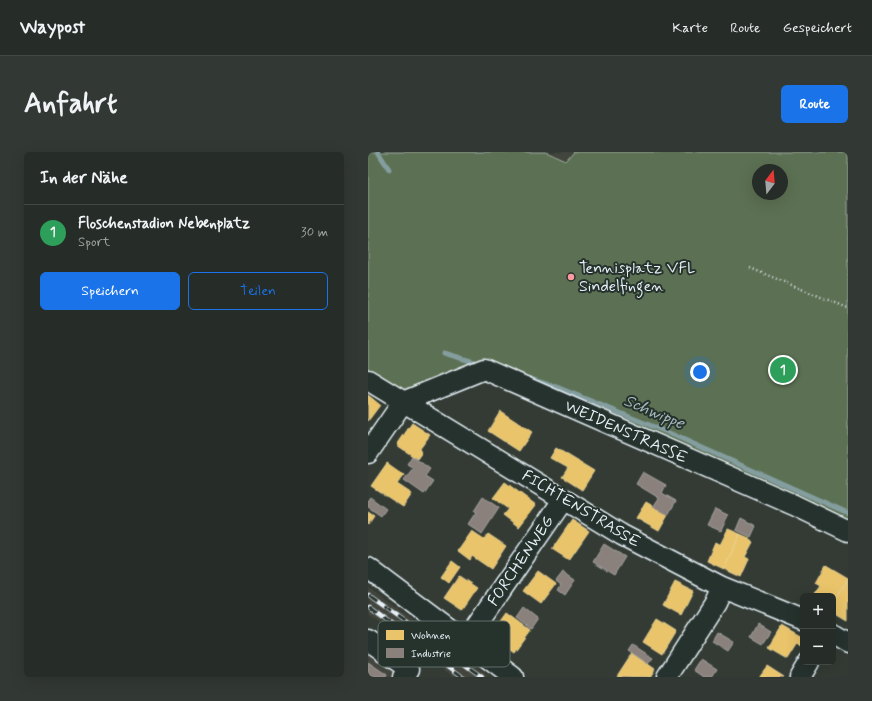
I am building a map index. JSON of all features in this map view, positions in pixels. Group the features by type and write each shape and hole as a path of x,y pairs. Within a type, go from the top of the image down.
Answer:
{"street":[{"name":"WEIDENSTRASSE","path":"403,402 484,369 848,530"},
{"name":"FICHTENSTRASSE","path":"368,380 622,535 722,587 800,619"},
{"path":"368,453 403,402"},
{"name":"FORCHENWEG","path":"480,621 563,500"},
{"path":"368,568 439,621"},
{"path":"667,677 715,602 722,587"},
{"path":"836,636 848,643"},
{"path":"368,640 378,647"},
{"path":"800,677 807,665"},
{"path":"403,677 409,669 406,667"},
{"path":"500,667 513,677"}],"path":[{"path":"750,268 848,308"}],"shaded area":[{"path":"546,152 574,152 566,161"},
{"path":"368,587 414,621 378,621 368,614"},
{"path":"368,649 378,656 378,667 393,667 407,677 368,677"},
{"path":"440,667 476,667 490,677 454,677"}],"green space":[{"path":"368,152 546,152 566,161 574,152 848,152 848,527 488,366 403,395 368,378"}],"building: Wohnen":[{"path":"368,395 380,405 368,421"},
{"path":"500,411 532,432 519,451 488,431"},
{"path":"412,423 430,435 419,450 422,452 417,459 397,445"},
{"path":"556,448 594,471 582,490 562,477 568,468 550,458"},
{"path":"387,463 404,475 397,484 412,494 403,507 371,486"},
{"path":"505,482 536,505 519,527 503,515 508,509 493,498"},
{"path":"646,502 668,515 659,531 636,518"},
{"path":"368,512 374,516 368,525"},
{"path":"572,520 589,531 569,560 552,549"},
{"path":"728,529 740,534 724,569 707,561 715,542 720,545"},
{"path":"472,531 484,539 488,534 506,546 491,569 472,556 470,560 458,551"},
{"path":"740,534 749,538 749,540 753,542 745,557 749,559 741,577 724,569"},
{"path":"452,561 460,567 449,583 441,577"},
{"path":"826,565 848,578 836,599 836,593 816,593 821,586 816,583"},
{"path":"538,571 556,584 541,604 523,591"},
{"path":"459,576 477,588 462,610 444,598"},
{"path":"848,579 848,621 836,614 836,599"},
{"path":"675,582 693,591 681,615 663,605"},
{"path":"507,613 530,630 514,652 510,649 510,621 501,621"},
{"path":"657,619 676,631 662,654 643,642"},
{"path":"782,626 800,636 800,645 798,643 788,659 769,648"},
{"path":"632,653 655,669 650,677 617,676"},
{"path":"767,666 784,677 759,677"}],"building: Industrie":[{"path":"412,456 430,469 425,476 433,481 424,494 404,480 413,468 407,464"},
{"path":"643,472 666,485 662,493 676,501 668,515 653,507 659,498 636,484"},
{"path":"370,497 386,509 381,516 368,507 368,500"},
{"path":"483,497 499,508 482,534 468,524"},
{"path":"715,509 728,515 721,531 707,525"},
{"path":"741,518 756,526 751,537 736,530"},
{"path":"604,544 625,557 614,575 593,562"},
{"path":"563,572 575,580 565,595 558,590 561,585 556,581"},
{"path":"524,608 538,619 531,629 517,618"},
{"path":"758,624 771,632 763,644 751,637"},
{"path":"717,632 734,642 728,651 712,641"},
{"path":"633,645 653,658 648,664 629,651"},
{"path":"701,659 717,669 712,677 704,677 694,670"},
{"path":"368,662 387,675 386,677 368,677"}],"waterway":[{"name":"Schwippe","path":"378,152 389,169"},
{"name":"Schwippe","path":"444,353 481,364"},
{"name":"Schwippe","path":"530,379 559,388 669,433 848,513"}],"railway":[{"path":"368,595 404,621"},
{"path":"368,607 387,621"},
{"path":"449,667 463,677"},
{"path":"468,667 482,677"}],"place":[{"name":"Tennisplatz VFL Sindelfingen","path":"571,277"},
{"name":"Floschenstadion Nebenplatz","path":"783,370"}]}
